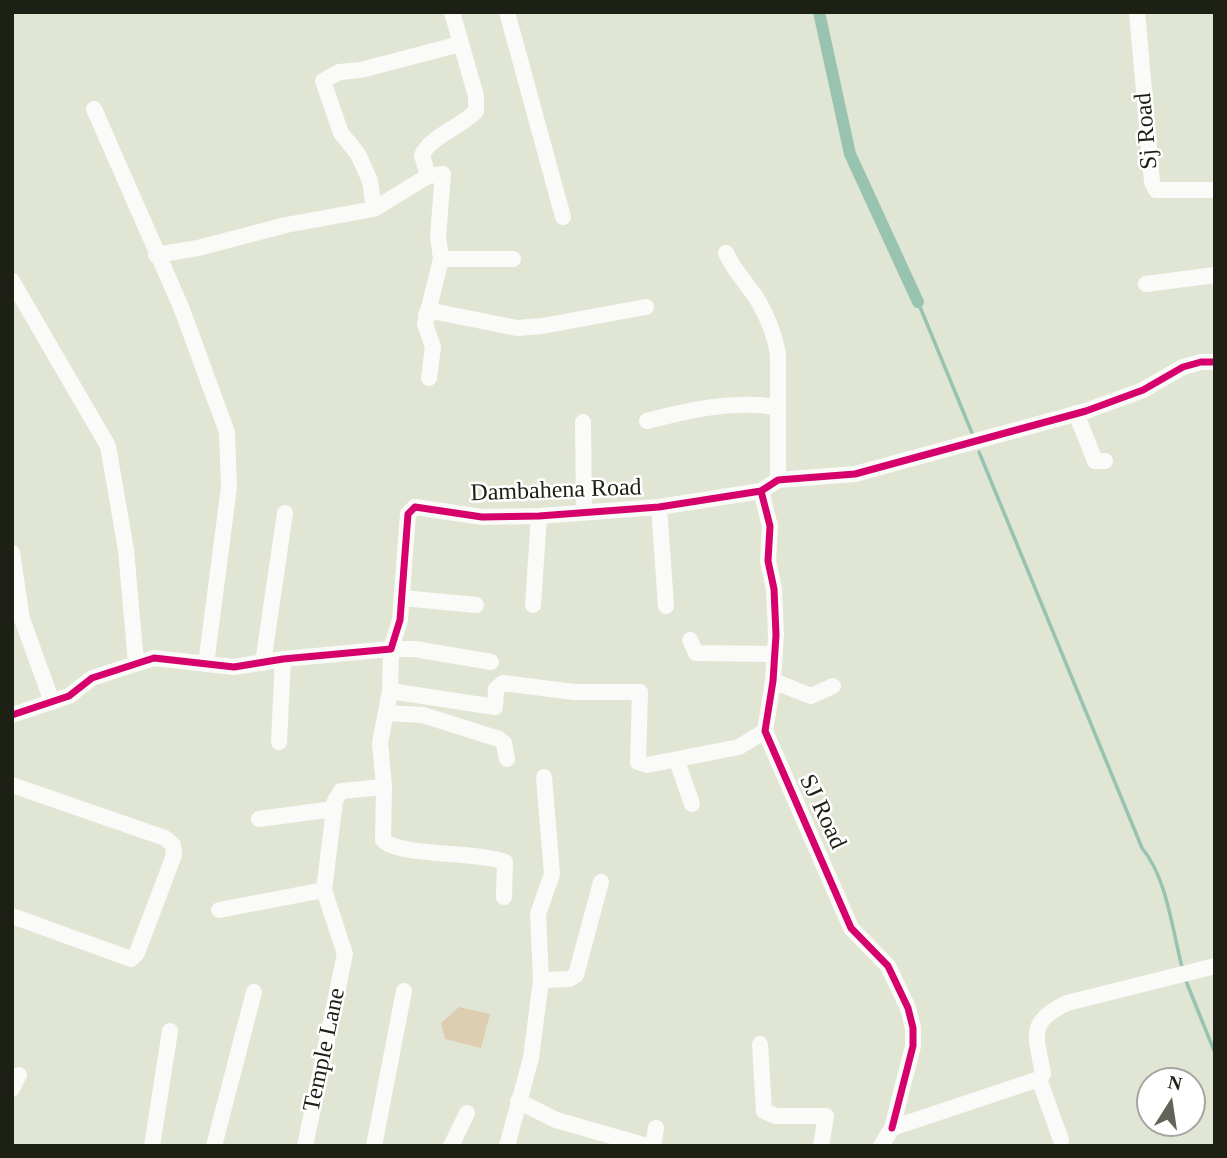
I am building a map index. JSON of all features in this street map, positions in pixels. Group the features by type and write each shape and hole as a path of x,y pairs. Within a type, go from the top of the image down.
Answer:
{"street":[{"path":"428,176 422,155 427,144 465,123 476,111 476,96 452,12"},
{"path":"507,12 563,217"},
{"name":"Sj Road","path":"1137,12 1152,182 1156,190 1168,192 1215,190"},
{"path":"374,209 370,181 358,154 341,133 323,81 339,72 361,70 460,44"},
{"path":"94,109 181,307 227,432 229,487 205,664"},
{"path":"156,255 374,209 428,176 443,174 438,236 441,259 425,324 433,348 429,378"},
{"path":"726,253 735,272 751,290 774,335 778,354 778,480"},
{"path":"441,259 513,259"},
{"path":"1146,284 1215,275"},
{"path":"12,281 108,446 126,550 136,663"},
{"path":"426,314 437,312 517,328 542,327 646,307"},
{"name":"Dambahena Road","path":"504,897 505,862 487,855 424,852 388,845 383,840 384,787 380,743 390,691 391,649 396,641 402,598 408,514 415,507 482,517 539,516 659,507 761,491 778,480 855,474 1076,413 1143,390 1184,367 1200,362 1215,362"},
{"path":"647,421 695,408 761,405 776,407"},
{"path":"1076,413 1095,461 1105,461"},
{"path":"583,422 584,512"},
{"path":"390,691 495,707 496,689 503,683 574,692 640,692 638,762 647,765 677,761 739,747 765,731 774,681 774,589 768,561 770,526 761,491"},
{"path":"659,507 666,606"},
{"path":"263,663 285,513"},
{"path":"533,605 539,516"},
{"path":"12,553 22,619 52,702"},
{"path":"402,598 476,605"},
{"path":"690,640 696,653 775,654"},
{"path":"12,715 69,696 92,678 136,663 166,657 234,667 283,659 415,649 491,662"},
{"path":"279,742 283,659"},
{"path":"774,681 811,696 833,686"},
{"path":"386,713 423,715 499,739 504,743 507,759"},
{"name":"SJ Road","path":"765,731 851,928 888,966 908,1008 913,1028 913,1046 892,1128 881,1146"},
{"path":"677,761 692,804"},
{"path":"507,1146 531,1058 541,980 538,915 552,874 544,777"},
{"path":"12,785 165,838 173,845 174,855 137,953 131,959 12,916"},
{"path":"219,910 324,890 333,809 341,791 384,787"},
{"path":"259,819 333,809"},
{"path":"541,980 569,979 576,975 601,882"},
{"name":"Temple Lane","path":"305,1146 345,954 324,890"},
{"path":"892,1128 1039,1079 1043,1074 1035,1034 1037,1023 1048,1012 1067,1003 1215,966"},
{"path":"374,1146 404,991"},
{"path":"215,1146 254,992"},
{"path":"152,1146 170,1031"},
{"path":"760,1044 764,1111 776,1116 826,1116 821,1146"},
{"path":"1039,1079 1061,1140"},
{"path":"518,1101 556,1120 647,1146"},
{"path":"451,1146 467,1114"},
{"path":"653,1146 656,1128"}],"shaded area":[{"path":"459,1007 490,1014 481,1048 445,1039 441,1023"}],"waterway":[{"path":"819,12 850,154 918,302"},
{"path":"918,302 972,433"},
{"path":"979,452 1142,848 1163,889 1182,967"},
{"path":"1186,981 1215,1053"}],"cycle path":[{"path":"12,715 69,696 92,678 154,658 234,667 283,659 391,649 400,620 408,514 415,507 482,517 539,516 659,507 761,491 778,480 855,474 1086,411 1143,390 1183,367 1201,362 1215,362"},
{"path":"761,491 770,526 768,561 774,589 776,635 773,681 765,731 851,928 888,966 908,1008 913,1028 913,1046 892,1128"}]}
